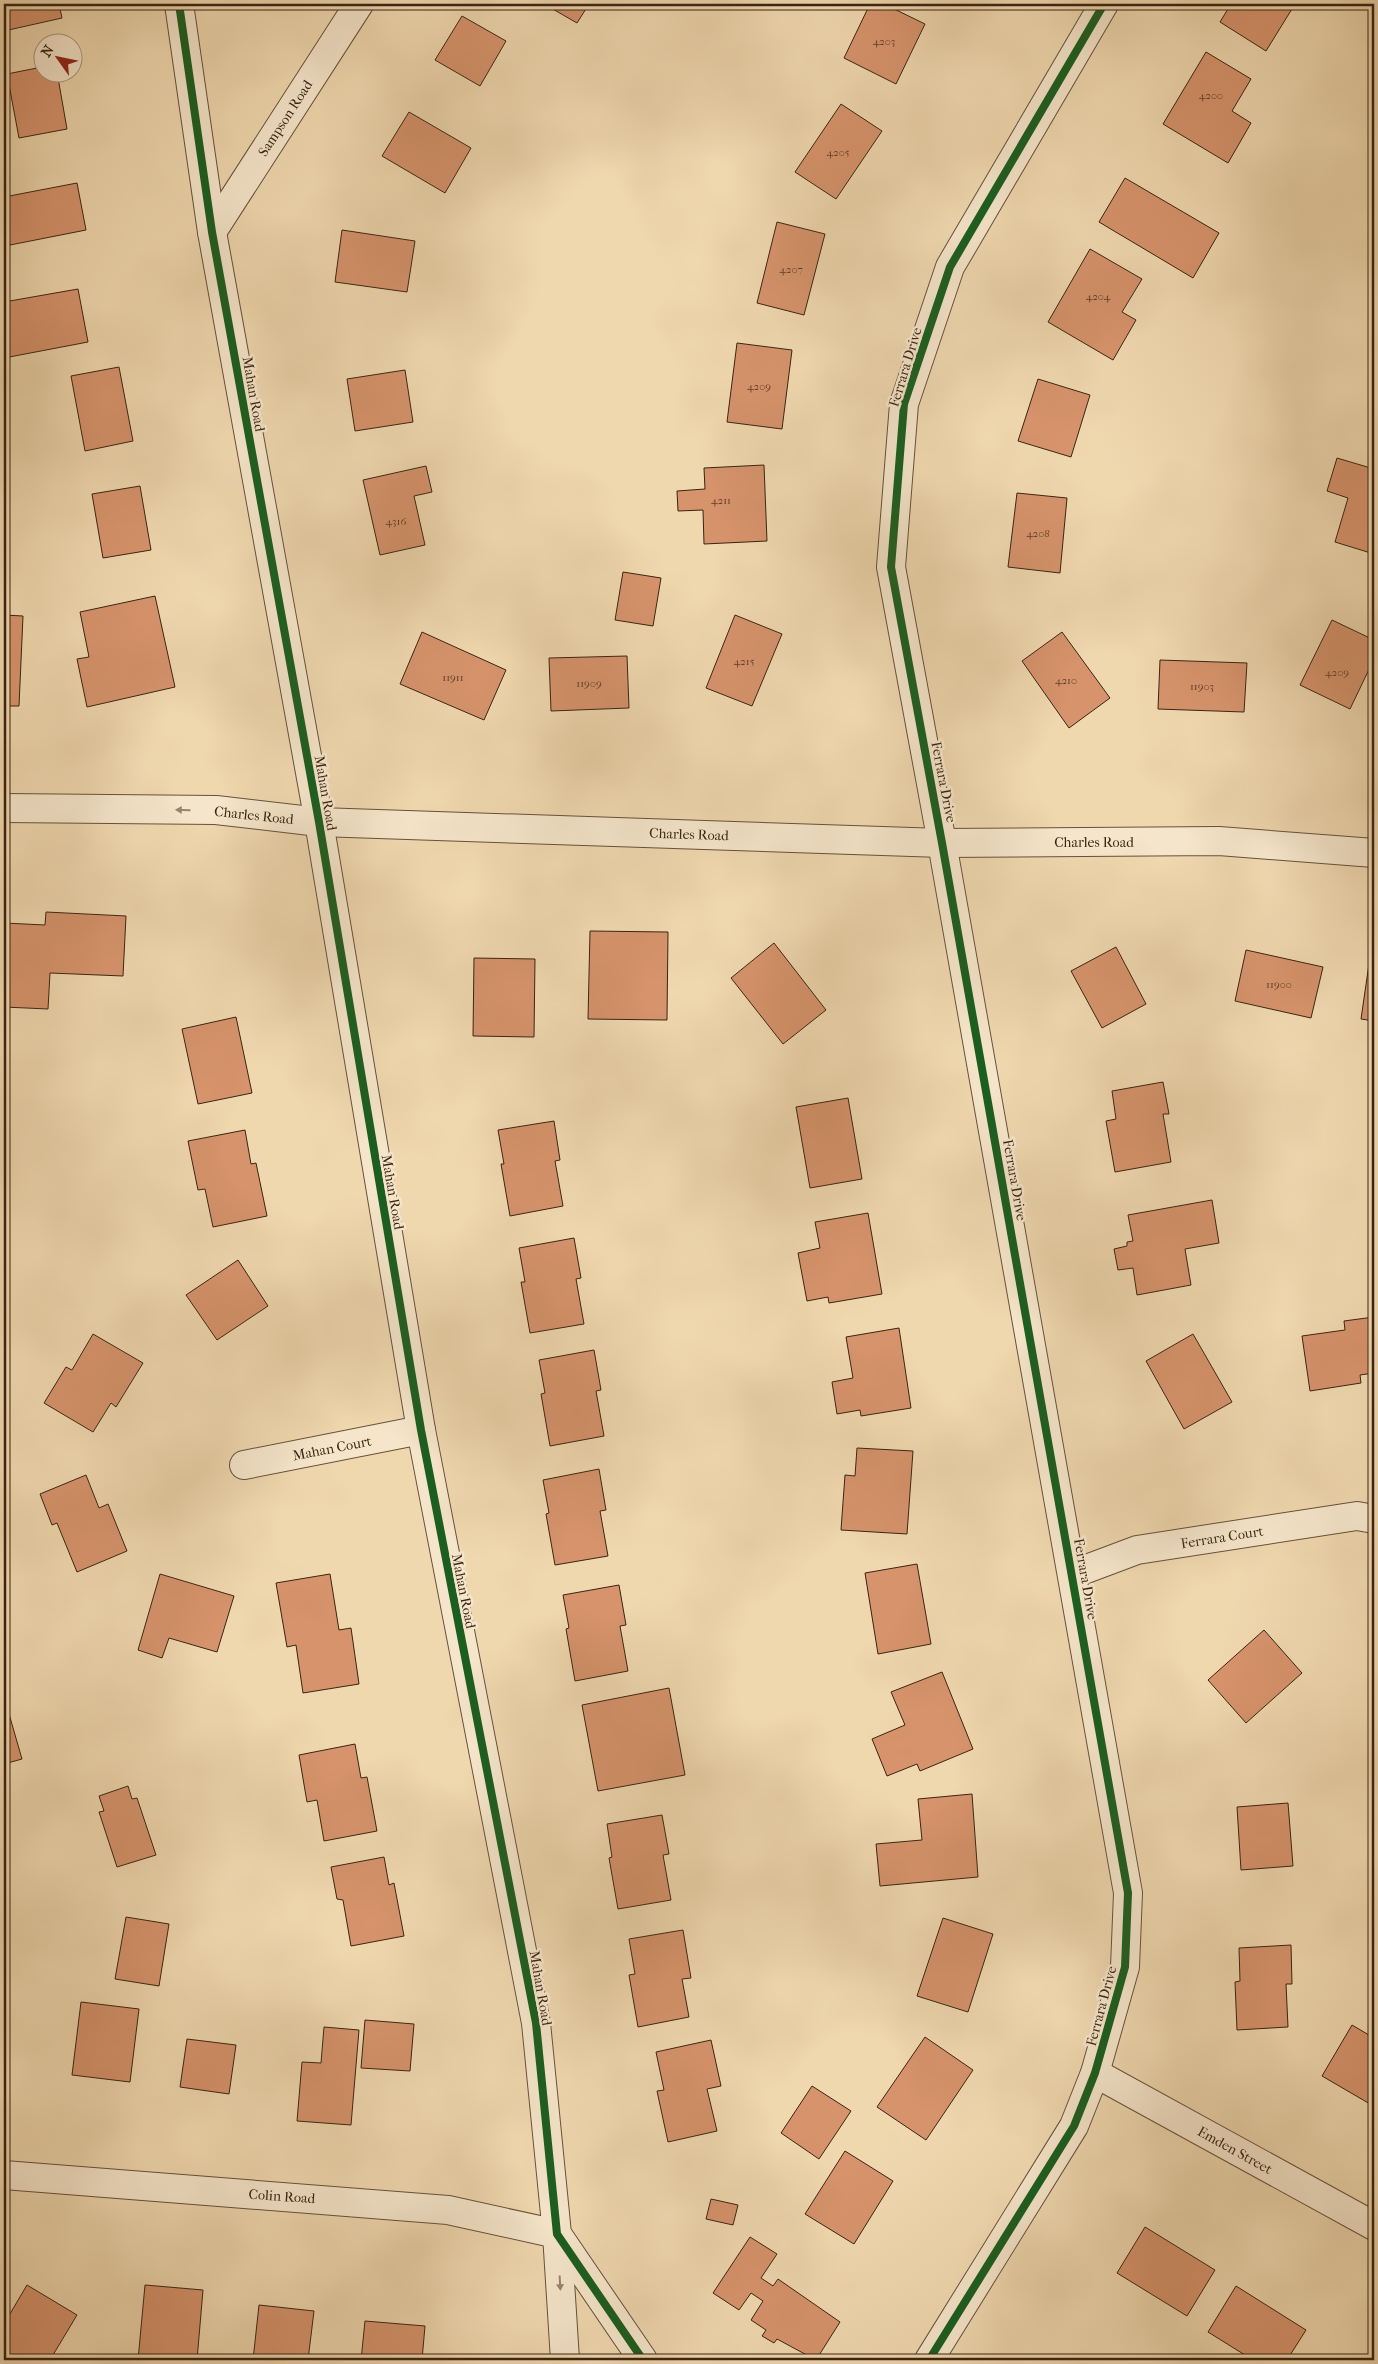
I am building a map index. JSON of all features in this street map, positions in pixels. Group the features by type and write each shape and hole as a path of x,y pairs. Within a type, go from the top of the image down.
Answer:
{"street":[{"name":"Mahan Road","path":"179,4 212,232 318,822 420,1430 536,2023 557,2234 565,2360"},
{"name":"Sampson Road","path":"212,232 359,4"},
{"name":"Ferrara Drive","path":"929,2360 1074,2126 1095,2073 1125,1967 1128,1893 1073,1574 891,567 904,404 950,267 1104,4"},
{"name":"Charles Road","path":"4,808 216,810 318,822 942,843 1219,841 1374,854"},
{"name":"Mahan Court","path":"244,1465 420,1430"},
{"name":"Ferrara Court","path":"1073,1574 1137,1550 1357,1516 1374,1518"},
{"name":"Emden Street","path":"1095,2073 1374,2226"},
{"name":"Colin Road","path":"4,2175 448,2210 557,2234"},
{"name":"Mahan Road","path":"557,2234 643,2360"}],"building":[{"path":"4,4 59,4 62,18 4,31"},
{"path":"544,4 589,4 577,23"},
{"path":"870,4 884,4 925,24 896,84 844,58"},
{"path":"1231,4 1295,4 1266,51 1220,22"},
{"path":"462,16 506,41 480,86 435,60"},
{"path":"1206,52 1251,79 1232,111 1251,123 1228,163 1163,124"},
{"path":"32,69 32,82 59,82 67,129 19,138 7,74"},
{"path":"841,104 882,131 836,199 795,172"},
{"path":"409,112 471,148 445,193 382,156"},
{"path":"1125,178 1219,233 1193,278 1099,222"},
{"path":"77,183 86,230 10,245 4,211 4,197"},
{"path":"777,222 825,234 804,315 757,303"},
{"path":"342,230 415,241 407,292 335,282"},
{"path":"1090,249 1142,279 1122,312 1136,320 1113,360 1048,322"},
{"path":"78,289 88,342 4,358 4,302"},
{"path":"737,343 792,350 782,429 727,422"},
{"path":"119,367 133,441 85,451 71,376"},
{"path":"405,370 413,422 355,431 347,379"},
{"path":"1038,379 1090,395 1071,457 1018,441"},
{"path":"1337,458 1374,469 1374,554 1335,542 1348,498 1327,491"},
{"path":"764,465 767,541 704,544 703,510 678,511 677,491 705,489 704,468"},
{"path":"426,466 432,492 414,496 425,545 380,555 363,480"},
{"path":"140,486 151,550 103,558 92,494"},
{"path":"1017,493 1067,498 1060,573 1008,567"},
{"path":"623,572 661,578 653,626 615,620"},
{"path":"155,596 175,687 87,707 77,659 89,657 80,612"},
{"path":"4,615 23,616 19,706 4,706"},
{"path":"735,615 782,634 752,706 706,688"},
{"path":"1332,620 1374,640 1374,659 1350,709 1300,685"},
{"path":"422,632 506,670 484,720 400,684"},
{"path":"1062,632 1110,698 1069,728 1022,661"},
{"path":"627,656 629,708 551,711 549,658"},
{"path":"1160,660 1247,663 1244,712 1158,709"},
{"path":"46,912 126,916 123,976 50,973 48,1009 4,1007 4,923 45,925"},
{"path":"590,931 668,932 667,1020 588,1019"},
{"path":"774,943 826,1010 783,1044 731,978"},
{"path":"1116,947 1146,1004 1102,1028 1071,971"},
{"path":"1246,950 1323,967 1311,1018 1235,1001"},
{"path":"474,958 535,959 534,1037 473,1036"},
{"path":"1369,964 1374,964 1374,1021 1361,1019"},
{"path":"236,1017 252,1093 198,1104 182,1029"},
{"path":"1163,1082 1169,1114 1163,1114 1171,1162 1115,1172 1106,1121 1116,1119 1112,1091"},
{"path":"848,1098 862,1179 810,1188 796,1107"},
{"path":"554,1121 560,1160 555,1161 563,1206 510,1216 501,1164 504,1164 498,1130"},
{"path":"245,1130 251,1164 256,1163 267,1216 213,1227 205,1189 198,1190 188,1141"},
{"path":"1212,1200 1219,1243 1185,1249 1191,1285 1137,1295 1133,1268 1118,1270 1114,1249 1127,1246 1127,1242 1133,1241 1128,1215"},
{"path":"868,1213 882,1294 829,1303 828,1297 807,1301 798,1253 820,1248 815,1222"},
{"path":"574,1238 581,1278 576,1279 584,1324 530,1333 521,1282 525,1282 519,1248"},
{"path":"238,1260 268,1306 217,1340 186,1295"},
{"path":"1374,1317 1374,1373 1360,1375 1361,1383 1310,1391 1302,1336 1345,1330 1344,1321"},
{"path":"899,1328 911,1408 861,1416 860,1410 837,1414 832,1382 853,1378 846,1337"},
{"path":"93,1334 143,1363 116,1407 111,1403 93,1432 44,1403 66,1367 72,1370"},
{"path":"1193,1334 1232,1402 1184,1429 1146,1361"},
{"path":"594,1350 601,1390 596,1391 604,1436 550,1446 541,1394 545,1393 539,1360"},
{"path":"857,1448 913,1451 907,1534 841,1530 845,1475 855,1476"},
{"path":"599,1469 606,1510 600,1511 608,1556 555,1565 546,1514 549,1513 543,1480"},
{"path":"86,1475 99,1508 108,1504 127,1551 77,1572 57,1523 52,1525 40,1494"},
{"path":"917,1564 931,1644 878,1654 865,1573"},
{"path":"160,1574 234,1596 217,1652 169,1638 162,1658 138,1650"},
{"path":"330,1574 339,1630 351,1628 359,1684 303,1693 296,1645 287,1647 276,1583"},
{"path":"619,1585 626,1625 620,1626 628,1671 575,1681 566,1629 569,1628 563,1595"},
{"path":"1264,1630 1302,1673 1246,1723 1208,1680"},
{"path":"942,1672 973,1749 920,1771 917,1764 887,1776 872,1739 905,1725 891,1692"},
{"path":"669,1688 685,1775 598,1791 582,1705"},
{"path":"7,1707 22,1759 4,1764 4,1708"},
{"path":"355,1744 361,1778 367,1777 377,1831 324,1841 317,1800 307,1802 299,1755"},
{"path":"128,1786 132,1799 137,1798 156,1855 117,1867 99,1812 104,1811 99,1796"},
{"path":"972,1794 978,1877 880,1886 876,1844 922,1840 918,1799"},
{"path":"1288,1803 1293,1866 1241,1870 1237,1807"},
{"path":"662,1815 669,1854 663,1855 671,1900 618,1909 609,1858 612,1857 607,1824"},
{"path":"384,1857 389,1885 394,1883 404,1936 351,1946 343,1900 337,1899 331,1867"},
{"path":"126,1917 169,1924 159,1986 115,1979"},
{"path":"943,1918 993,1934 968,2012 917,1996"},
{"path":"683,1930 691,1978 682,1979 689,2017 638,2027 629,1975 635,1974 629,1939"},
{"path":"1291,1945 1292,1984 1286,1984 1288,2027 1237,2030 1235,1982 1240,1981 1239,1948"},
{"path":"81,2002 139,2009 130,2082 72,2075"},
{"path":"365,2020 414,2024 410,2071 361,2068"},
{"path":"1352,2025 1374,2038 1374,2096 1370,2104 1322,2076"},
{"path":"324,2027 359,2030 351,2125 297,2121 302,2062 321,2063"},
{"path":"925,2037 973,2070 926,2140 877,2107"},
{"path":"187,2039 236,2045 229,2094 180,2087"},
{"path":"711,2040 721,2086 707,2089 717,2131 668,2142 657,2091 664,2090 656,2052"},
{"path":"812,2086 851,2111 819,2159 781,2133"},
{"path":"845,2151 893,2181 854,2244 805,2214"},
{"path":"711,2199 738,2205 733,2225 706,2219"},
{"path":"1145,2227 1215,2270 1187,2316 1117,2273"},
{"path":"750,2237 777,2254 761,2278 773,2286 778,2279 840,2322 816,2360 777,2339 774,2343 762,2336 766,2330 751,2320 763,2301 751,2293 739,2310 713,2293"},
{"path":"27,2285 77,2315 50,2360 4,2360 4,2324"},
{"path":"145,2285 203,2290 197,2360 138,2360"},
{"path":"1236,2286 1306,2330 1287,2360 1253,2360 1208,2332"},
{"path":"259,2305 314,2311 308,2360 253,2360"},
{"path":"365,2321 425,2326 422,2360 361,2360"}],"cycle path":[{"path":"179,4 212,232 319,822 421,1430 536,2023 557,2234 643,2360"},
{"path":"929,2360 1074,2126 1095,2073 1125,1967 1128,1893 942,843 891,567 904,404 950,267 1104,4"}]}
